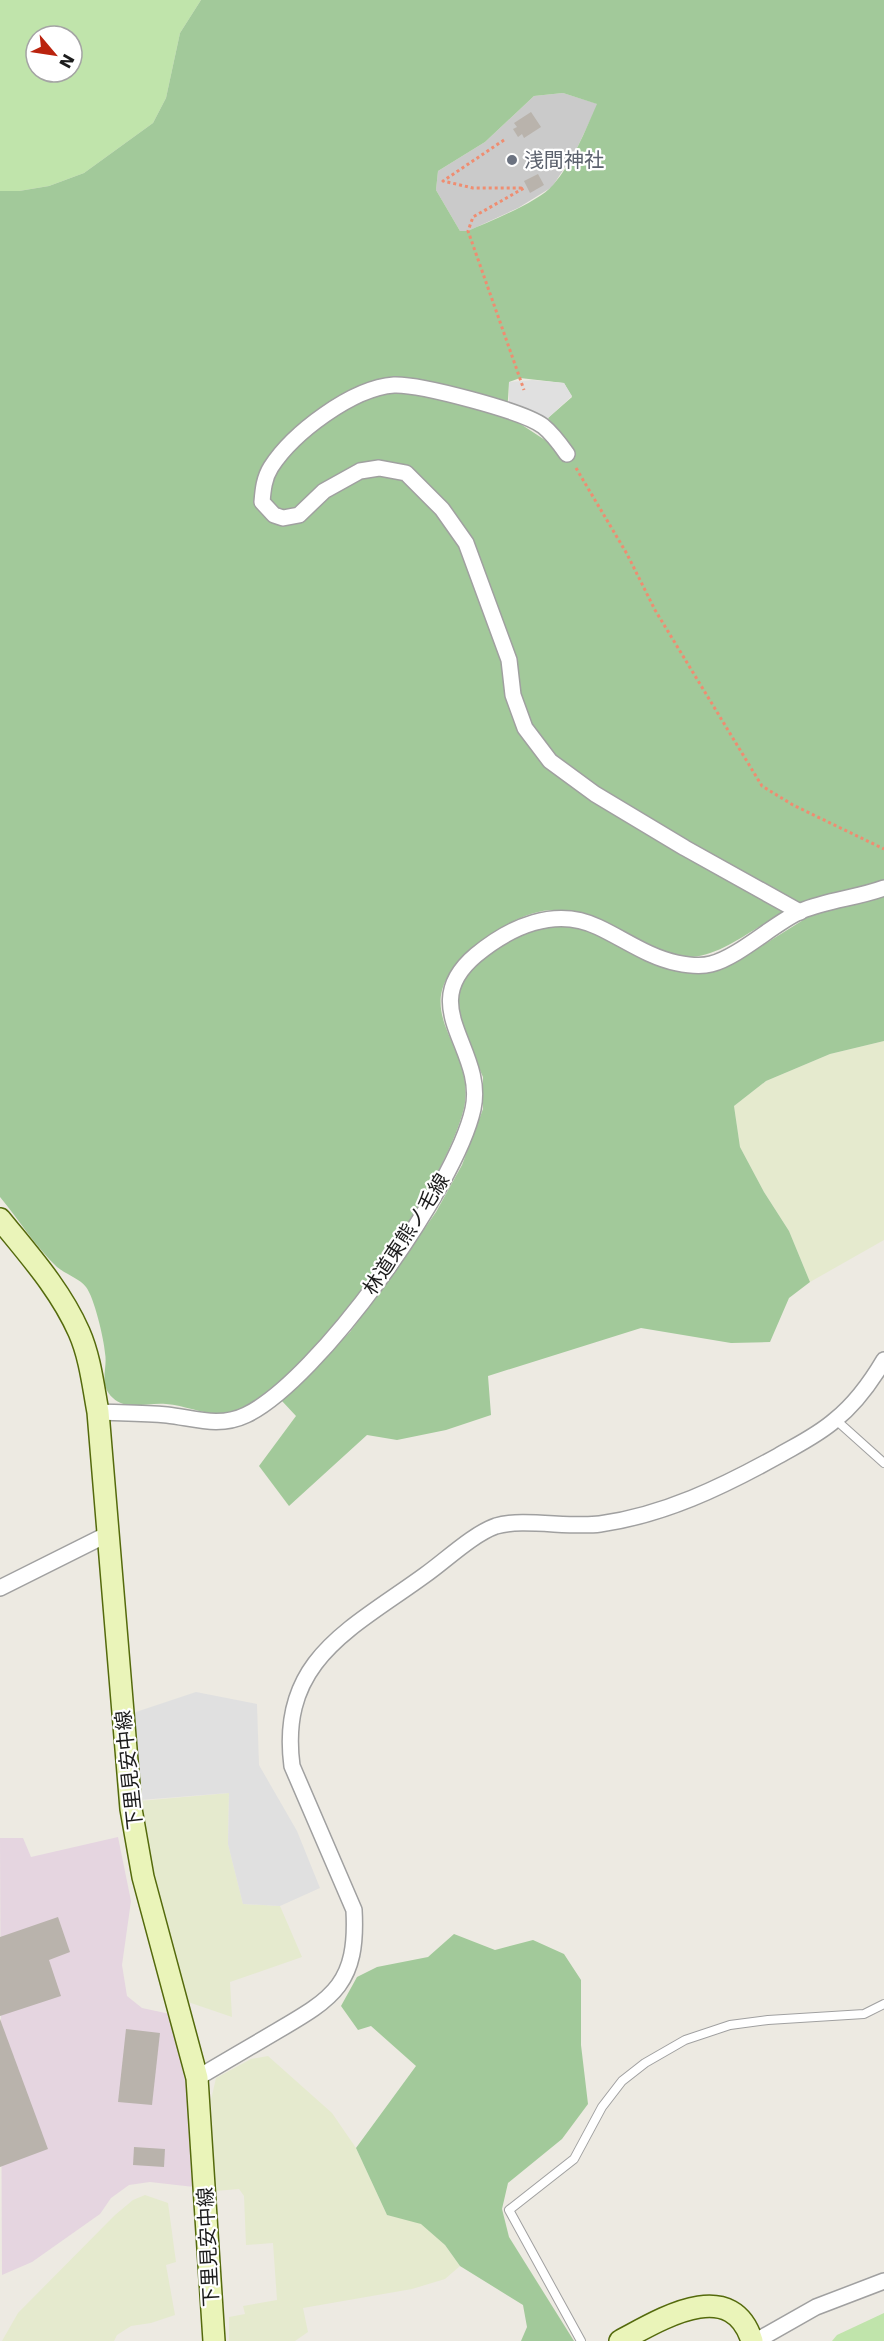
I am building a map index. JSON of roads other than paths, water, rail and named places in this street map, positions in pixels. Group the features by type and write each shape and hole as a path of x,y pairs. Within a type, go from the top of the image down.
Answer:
{"main road":[{"name":"下里見安中線","path":"0,1219 53,1286 79,1332 91,1372 98,1412 131,1809 143,1877 197,2078 214,2341"},
{"path":"620,2341 678,2312 704,2306 731,2313 743,2321 754,2341"}],"street":[{"path":"567,454 543,426 532,420 432,388 391,386 369,390 306,427 270,467 265,480 262,502 274,515 291,518 299,515 337,481 360,471 379,468 406,473 442,509 466,543 509,660 513,695 525,728 550,761 595,794 800,912"},
{"name":"林道東熊ノ毛線","path":"98,1412 163,1415 210,1423 246,1415 274,1396 344,1326 428,1207 451,1162 473,1108 474,1080 468,1056 452,1022 449,1001 454,980 475,956 511,931 536,921 559,918 595,925 661,959 689,965 712,964 800,912 884,888"},
{"path":"197,2078 321,2006 347,1971 354,1937 354,1910 292,1766 289,1741 291,1719 306,1674 333,1642 497,1526 600,1524 699,1497 812,1437 836,1420 857,1398 884,1360"},
{"path":"0,1588 108,1534"},
{"path":"754,2341 816,2307 884,2281"}],"lane":[{"path":"836,1420 884,1463"},
{"path":"581,2341 509,2210 573,2159 602,2107 622,2081 645,2063 685,2040 730,2025 768,2020 864,2014 884,2004"}],"place":[{"name":"浅間神社","path":"512,160"}]}
